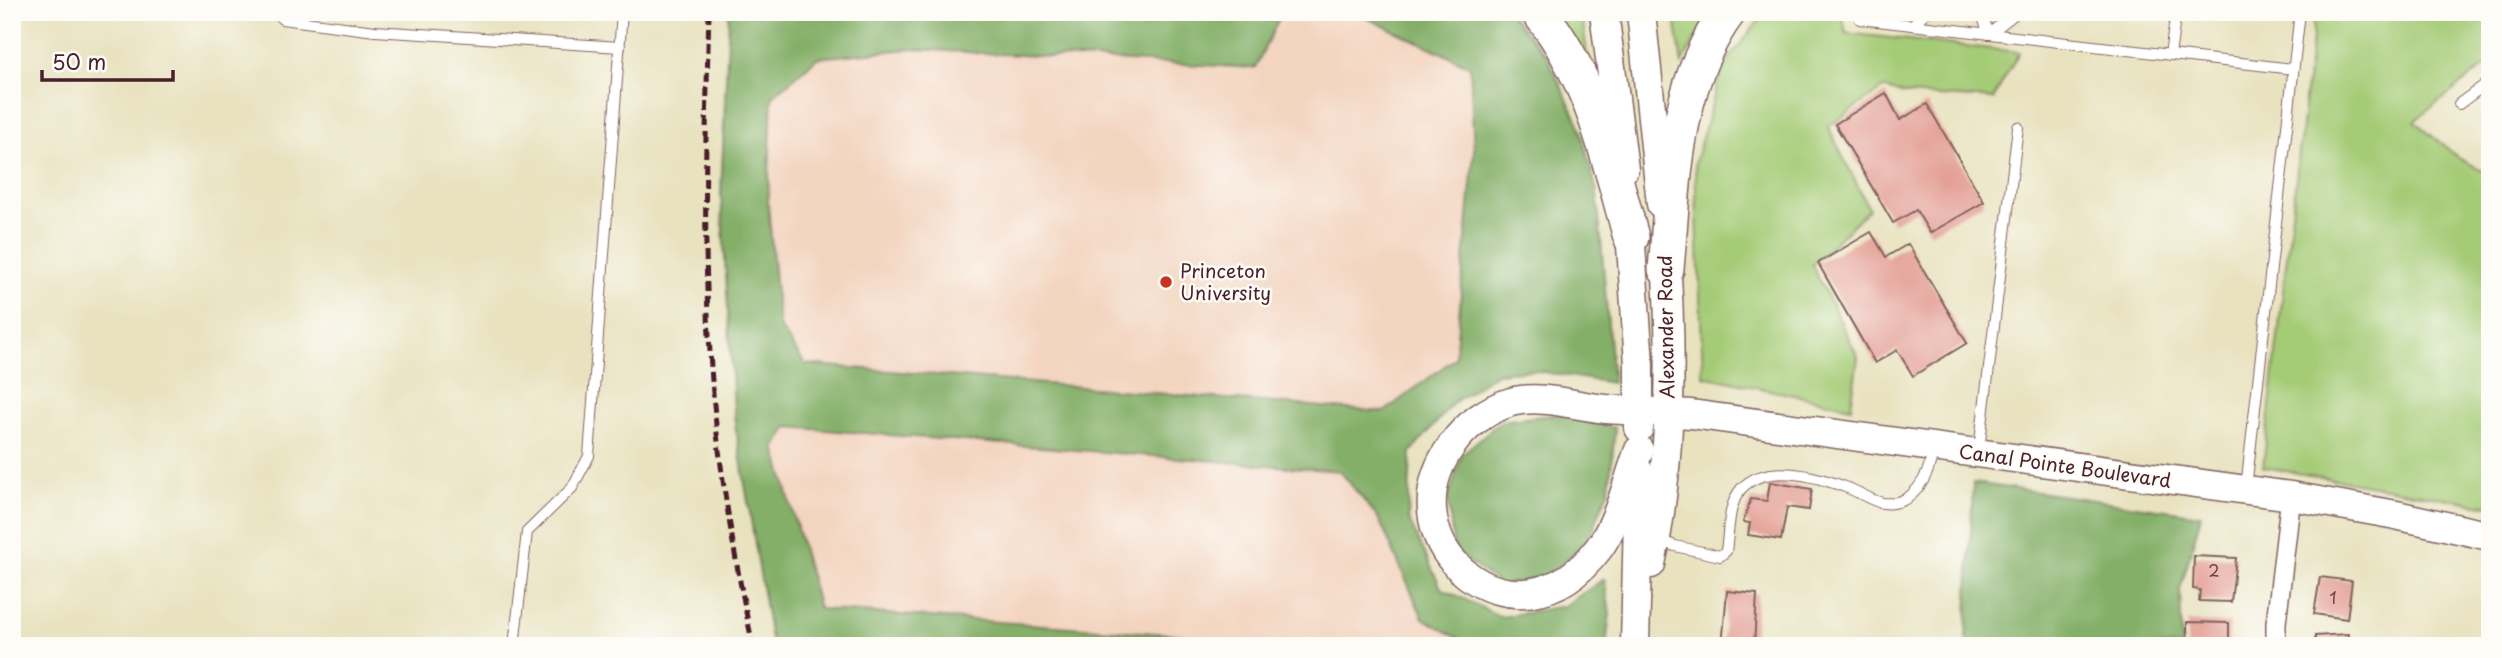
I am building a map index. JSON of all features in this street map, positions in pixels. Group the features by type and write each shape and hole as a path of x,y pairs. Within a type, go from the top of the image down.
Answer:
{"highway":[{"path":"1539,12 1563,44 1584,83 1631,237"},
{"path":"1667,270 1678,137 1688,93 1709,44 1728,12"}],"main road":[{"name":"Alexander Road","path":"1604,12 1631,237 1639,364 1635,643"},
{"name":"Alexander Road","path":"1635,643 1656,539 1667,412 1667,270 1641,12"},
{"path":"1639,411 1531,400 1512,402 1476,420 1452,445 1436,476 1433,506 1437,534 1443,548 1460,573 1472,584 1485,590 1513,597 1551,592 1571,579 1599,548 1612,523 1639,450"},
{"name":"Canal Pointe Boulevard","path":"1639,411 1667,412 2291,496 2490,536"}],"street":[{"path":"2276,646 2276,623 2291,496"}],"lane":[{"path":"279,12 282,19 375,31 620,47"},
{"path":"514,646 527,532 572,488 589,456 622,12"},
{"path":"1912,25 1926,12"},
{"path":"1981,12 1989,34"},
{"path":"1989,34 2017,12"},
{"path":"2170,55 2176,12"},
{"path":"2246,490 2300,12"},
{"path":"1860,19 2293,69"},
{"path":"2459,104 2490,81"},
{"path":"1978,454 2018,127"},
{"path":"1656,539 1720,556 1726,551 1732,507 1741,489 1756,479 1780,472 1823,480 1882,503 1896,503 1914,492 1926,479 1931,465 1932,448"}],"shaded area":[{"name":"Princeton University","path":"729,12 1508,12 1547,56 1579,124 1597,192 1613,383 1531,370 1497,373 1453,403 1411,451 1408,518 1441,588 1501,617 1564,606 1604,579 1610,613 1606,646 772,646 735,424 721,194"}],"green space":[{"path":"729,12 1282,12 1255,68 910,49 817,58 772,97 768,204 779,326 805,364 1384,412 1455,358 1474,152 1470,66 1354,12 1508,12 1547,56 1579,124 1597,192 1613,383 1531,370 1497,373 1453,403 1411,452 1408,518 1441,588 1501,617 1564,606 1604,579 1610,613 1606,646 1472,646 1423,618 1379,519 1340,471 788,427 775,447 819,609 1181,635 1180,646 772,646 735,424 721,194"},
{"path":"1541,12 1581,12 1589,66"},
{"path":"1674,12 1710,12 1682,64"},
{"path":"1766,12 1842,12 1846,33 2019,52 1993,99 1904,94 1883,88 1828,127 1869,209 1812,265 1858,357 1851,407 1703,376 1695,162 1723,66"},
{"path":"2315,12 2490,12 2490,62 2414,121 2460,159 2490,175 2490,506 2263,467"},
{"path":"1559,414 1615,428 1609,489 1589,539 1550,574 1502,586 1454,551 1448,499 1462,454 1501,421"},
{"path":"1973,483 2201,515 2180,590 2182,646 1978,646 1966,640"}],"building":[{"path":"1886,93 1900,120 1927,104 1984,202 1930,233 1916,210 1893,223 1835,124"},
{"path":"1871,232 1886,257 1908,244 1967,343 1913,376 1897,350 1875,363 1818,263"},
{"path":"1770,482 1812,489 1809,510 1787,507 1781,540 1748,535 1750,523 1743,522 1751,499 1767,501"},
{"path":"2194,556 2236,558 2231,602 2199,601 2200,590 2193,589"},
{"path":"2320,577 2352,581 2347,619 2314,614"},
{"path":"1727,591 1757,594 1754,646 1722,646"},
{"path":"2187,622 2229,623 2229,646 2187,646"},
{"path":"2348,634 2348,646 2315,646 2315,636"}],"railway":[{"path":"709,12 706,214 711,365 726,502 753,646"}],"place":[{"name":"Princeton University","path":"1166,282"}]}
